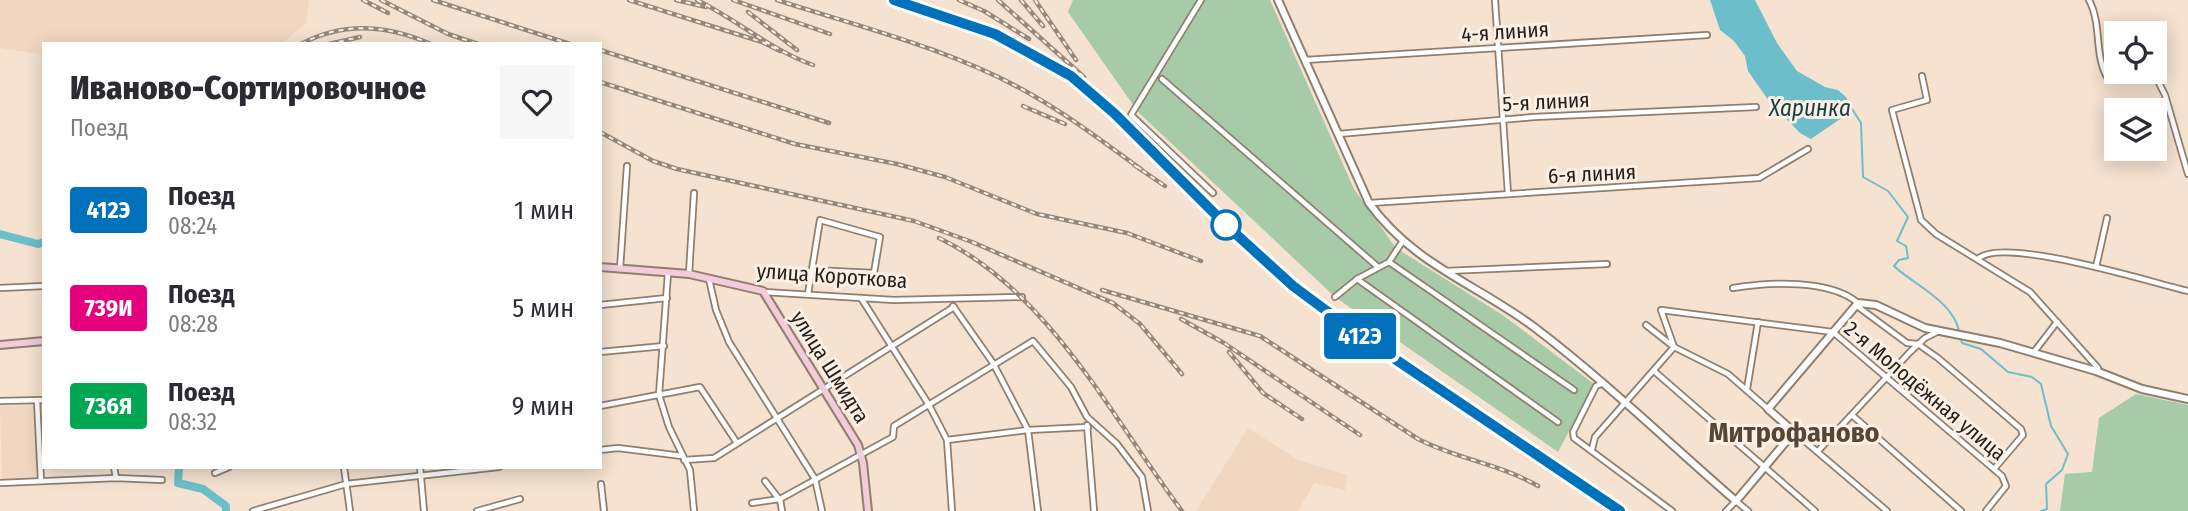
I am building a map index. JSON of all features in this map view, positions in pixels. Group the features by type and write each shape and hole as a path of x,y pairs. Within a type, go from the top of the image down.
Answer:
{"main road":[{"name":"улица Короткова","path":"602,267 689,274 763,292"},
{"name":"улица Шмидта","path":"763,292 823,387 860,453 868,511"},
{"path":"0,345 42,341"}],"street":[{"path":"1201,0 1131,115 1213,193"},
{"path":"1278,0 1369,203 1402,242 1442,271 1533,326 1748,511"},
{"path":"1495,0 1508,194"},
{"path":"2090,0 2098,29 2103,69 2108,77 2116,79 2155,75 2165,95 2188,174"},
{"name":"4-я линия","path":"1305,60 1707,35"},
{"path":"1922,76 1927,100 1892,110 1921,220 1936,234 2030,292 2098,368 2095,372"},
{"path":"1162,79 1378,267"},
{"name":"5-я линия","path":"1338,134 1502,120 1756,107"},
{"name":"6-я линия","path":"1369,203 1759,178 1808,149"},
{"path":"620,269 627,166"},
{"path":"689,274 694,193"},
{"path":"2096,267 2107,218"},
{"path":"808,294 820,220 880,237 874,273 812,270"},
{"path":"1335,297 1357,279 1389,262 1402,242"},
{"path":"1978,259 1986,254 2023,253 2096,267 2188,291"},
{"path":"1993,268 1992,259 1997,254"},
{"path":"1389,262 1574,390"},
{"path":"1442,271 1607,264"},
{"path":"668,274 659,395 690,470 694,511"},
{"path":"709,279 716,310 729,342 815,479 822,511"},
{"path":"1357,279 1558,422"},
{"path":"1733,288 1768,284 1799,285 1845,294 1907,343 1919,344 1972,386 2023,432 1994,469"},
{"path":"0,288 42,286"},
{"name":"улица Короткова","path":"763,292 861,298 1022,297"},
{"path":"602,305 667,298"},
{"path":"861,298 929,405 947,440 952,511"},
{"path":"951,299 993,363 1028,430 1038,511"},
{"path":"1857,304 1875,305 1937,332 1970,335 2034,352 2143,389 2188,399"},
{"path":"1768,409 1857,304"},
{"path":"602,450 618,448 683,458 714,458 954,307"},
{"name":"2-я Молодёжная улица","path":"1674,347 1661,310 1833,332 2004,479 2006,486 1986,511"},
{"path":"1747,389 1758,322"},
{"path":"2034,352 2057,322"},
{"path":"1646,326 1674,347 1720,369 1747,389 1887,511"},
{"path":"1818,451 1919,344 1937,332"},
{"path":"752,503 780,499 892,437 894,426 1032,341 1071,387 1087,417 1117,444 1142,477 1149,511"},
{"path":"602,352 664,346"},
{"path":"1592,449 1595,437 1674,347"},
{"path":"1654,371 1815,511"},
{"path":"1601,384 1596,386 1573,432 1577,441 1592,449 1672,511"},
{"path":"602,406 701,387 737,443"},
{"path":"37,400 41,481"},
{"path":"0,401 42,400"},
{"path":"1853,416 1961,511"},
{"path":"1087,417 1094,511"},
{"path":"947,440 1028,430 1087,427"},
{"path":"1726,511 1794,432"},
{"path":"114,469 116,478"},
{"path":"215,473 224,469"},
{"path":"344,469 350,511"},
{"path":"420,469 424,511"},
{"path":"253,511 346,484 482,469"},
{"path":"0,483 116,478 162,480"},
{"path":"765,481 780,499 782,511"},
{"path":"601,484 604,511"},
{"path":"477,511 520,499"}],"shaded area":[{"path":"0,0 309,0 306,23 283,42 42,42 42,55 0,48"},
{"path":"35,405 39,479 2,480 0,406"},
{"path":"1248,428 1298,460 1348,475 1345,490 1314,483 1298,511 1196,511"}],"green space":[{"path":"1073,0 1270,0 1354,189 1396,248 1504,316 1594,384 1558,452 1335,297 1138,112 1068,12"},
{"path":"2136,394 2188,405 2188,511 2060,511 2065,474 2092,472 2099,418"}],"water":[{"name":"Харинка","path":"1710,0 1755,0 1777,43 1797,71 1825,87 1838,90 1847,98 1846,115 1811,139 1800,133 1769,101 1748,71 1745,56 1734,41 1720,30"}],"waterway":[{"name":"Харинка","path":"1847,101 1861,123 1863,177 1888,191 1908,217 1897,241 1906,246 1908,258 1899,260 1894,266 1941,302 1955,320 1959,331"},
{"path":"0,234 38,244 42,243"},
{"name":"Харинка","path":"1961,339 1962,343 1981,349 2008,372 2032,377 2041,384 2051,426 2068,454 2062,470 2046,484 2047,509 2041,511"},
{"path":"179,469 178,483 203,489 226,506 226,511"}],"railway":[{"path":"363,0 388,13"},
{"path":"381,0 448,34 472,42"},
{"path":"433,0 564,42"},
{"path":"629,0 762,42 780,51"},
{"path":"676,0 706,7"},
{"path":"697,0 768,43 813,65"},
{"path":"733,0 830,34"},
{"path":"777,0 905,40 998,77 1057,110 1142,170"},
{"path":"894,0 995,34 1071,77 1115,114 1226,225 1293,286 1355,332 1620,511"},
{"path":"959,0 984,11 1029,39"},
{"path":"998,0 1084,77"},
{"path":"1021,0 1043,26"},
{"path":"1035,0 1076,60"},
{"path":"748,12 797,50"},
{"path":"306,42 333,32 366,28 398,33 426,42"},
{"path":"338,42 360,37"},
{"path":"602,51 829,123"},
{"path":"602,83 795,144 897,164 945,177 1037,214 1127,233 1201,261"},
{"path":"1023,106 1065,124"},
{"path":"602,133 653,161 677,169 914,221 972,242 1113,303 1140,324 1182,374"},
{"path":"1134,165 1165,186"},
{"path":"939,238 978,261 1013,290 1045,323 1103,397 1182,511"},
{"path":"1102,290 1260,336 1418,439 1509,472 1538,486"},
{"path":"1181,319 1224,343 1360,435"},
{"path":"1229,352 1263,393 1302,419"}],"train":[{"name":"412Э","path":"894,0 995,34 1071,76 1094,94 1226,225 1293,286 1355,332 1620,511"}],"district":[{"name":"Митрофаново","path":"1794,432"}]}
